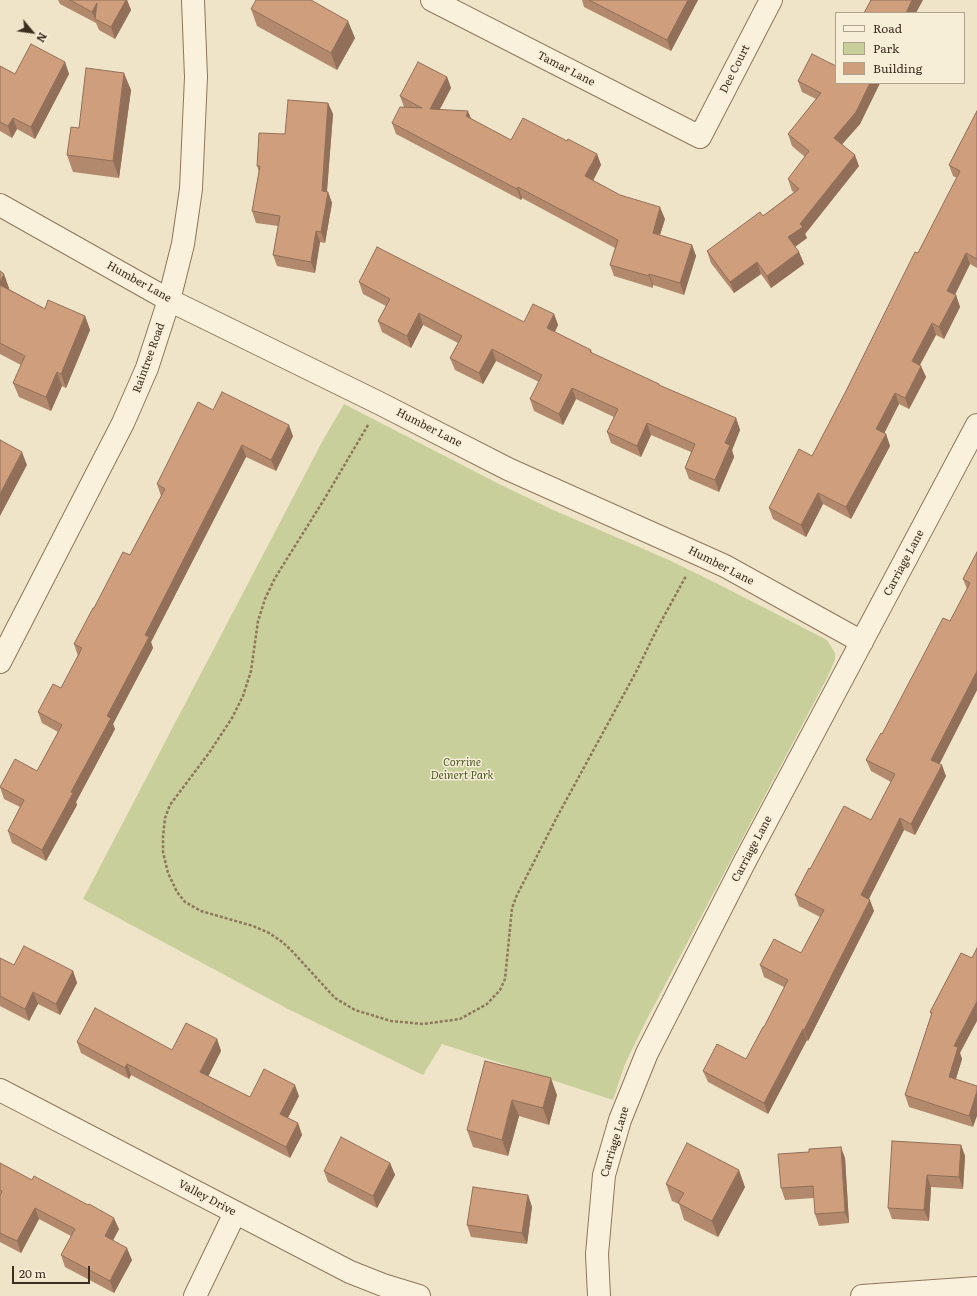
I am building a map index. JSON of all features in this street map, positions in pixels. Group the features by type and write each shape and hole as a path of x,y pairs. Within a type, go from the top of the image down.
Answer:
{"street":[{"name":"Raintree Road","path":"0,662 5,640 123,422 147,368 169,300 183,244 191,189 196,77 193,0"},
{"name":"Tamar Lane","path":"432,0 700,138"},
{"name":"Dee Court","path":"700,138 771,0"},
{"name":"Humber Lane","path":"0,205 169,300 379,403 508,469 725,566 862,642"},
{"name":"Carriage Lane","path":"599,1296 597,1254 604,1175 620,1120 647,1053 740,870 977,425"},
{"name":"Valley Drive","path":"0,1090 350,1272 383,1285 419,1296"},
{"path":"195,1296 236,1213"},
{"path":"862,1296 977,1288"}],"path":[{"path":"379,403 362,437 279,572 265,599 258,621 251,671 243,696 232,718 209,753 170,806 165,818 163,837 163,852 168,872 177,892 185,902 201,911 253,926 269,933 292,951 335,998 355,1010 390,1021 423,1024 460,1019 487,1004 500,990 505,979 512,908 517,895 557,817 698,554"}],"green space":[{"name":"Corrine Deinert Park","path":"344,404 499,484 551,509 669,560 720,585 827,640 835,653 835,660 827,678 647,1019 625,1064 613,1100 442,1044 423,1075 288,1009 83,899 323,440"}],"building":[{"path":"70,0 126,0 111,27 95,19 97,3 92,12"},
{"path":"256,0 311,0 348,21 331,53 251,9"},
{"path":"589,0 688,0 667,40"},
{"path":"871,0 912,0 906,12 865,12"},
{"path":"31,44 65,62 31,127 13,118 8,126 0,122 0,66 15,74"},
{"path":"812,54 835,66 835,84 870,84 856,112 834,138 855,155 800,224 803,227 788,237 799,252 767,276 757,262 730,282 707,251 760,212 763,216 799,189 788,179 809,151 788,134 821,93 798,81"},
{"path":"418,62 447,77 430,109 468,111 466,116 511,140 523,118 567,141 568,139 597,154 585,176 620,195 660,207 653,233 692,245 680,283 610,265 618,240 392,123 400,107 422,108 400,96"},
{"path":"86,68 124,73 113,161 67,155 71,127 79,128"},
{"path":"288,100 328,103 322,191 328,192 321,232 316,231 311,262 273,255 280,216 252,211 260,166 257,166 259,133 285,134"},
{"path":"977,111 977,259 966,253 947,291 956,295 939,327 932,323 912,361 921,366 905,398 895,393 876,429 886,434 846,507 818,493 801,525 769,508 799,449 812,456 915,252 918,253 960,171 949,165"},
{"path":"377,247 524,322 533,304 554,314 547,328 591,350 590,352 659,385 736,418 725,443 730,445 715,480 685,468 695,444 647,423 637,446 607,432 618,409 572,388 559,414 530,399 542,375 492,349 479,373 450,358 462,336 419,313 407,336 378,321 390,299 359,282"},
{"path":"0,271 4,274 0,282"},
{"path":"0,285 45,309 48,300 85,316 61,374 57,372 46,397 13,383 25,356 0,343"},
{"path":"222,392 289,425 271,460 242,445 145,635 149,637 107,716 111,718 42,850 8,831 24,800 0,787 15,759 37,771 62,725 38,712 53,684 61,688 82,648 74,644 123,552 130,555 165,489 157,484 198,402 213,410"},
{"path":"0,440 22,452 0,494"},
{"path":"977,552 977,671 931,760 942,765 911,824 900,818 861,895 870,900 804,1030 803,1029 764,1103 703,1071 717,1044 746,1059 764,1027 788,980 760,965 774,939 801,953 824,910 795,895 844,806 871,820 895,774 866,760 881,733 882,734 943,618 950,621 970,583 963,579"},
{"path":"24,946 73,971 56,1004 33,992 25,1009 0,996 0,958 14,965"},
{"path":"977,948 977,1001 954,1046 958,1047 949,1077 977,1086 977,1091 969,1116 905,1095 932,1013 930,1012 961,953 972,958"},
{"path":"95,1008 172,1050 186,1023 217,1039 200,1072 250,1097 264,1069 295,1085 280,1114 298,1123 286,1147 127,1064 125,1068 77,1042"},
{"path":"485,1061 551,1078 543,1108 512,1100 502,1140 467,1130"},
{"path":"341,1137 390,1163 373,1196 324,1171"},
{"path":"892,1141 961,1145 959,1177 927,1175 924,1210 888,1208"},
{"path":"687,1143 739,1170 712,1221 678,1203 684,1193 666,1184"},
{"path":"841,1147 845,1212 815,1214 813,1186 781,1188 778,1154 809,1152 809,1149"},
{"path":"0,1163 32,1180 34,1176 114,1218 105,1236 127,1248 110,1281 61,1255 75,1229 35,1208 17,1241 0,1233 0,1196 2,1191 0,1190"},
{"path":"473,1187 528,1195 522,1233 467,1225"}]}
